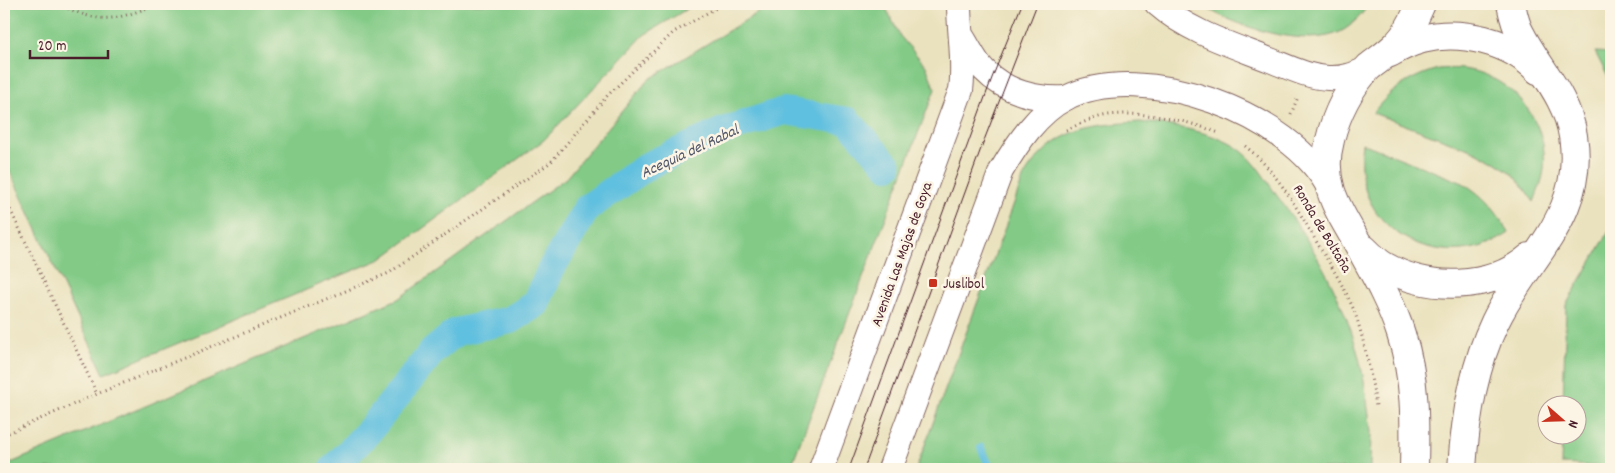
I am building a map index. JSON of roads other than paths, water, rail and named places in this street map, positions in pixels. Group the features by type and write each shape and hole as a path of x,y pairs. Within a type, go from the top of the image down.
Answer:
{"main road":[{"name":"Ronda de Boltaña","path":"1414,469 1415,404 1401,334 1386,297 1336,208 1330,191 1327,158 1330,140 1340,110 1353,87 1376,62 1399,42 1421,4"},
{"name":"Ronda de Boltaña","path":"1462,469 1466,420 1471,393 1484,348 1509,295 1549,238 1568,200 1574,178 1576,158 1570,118 1520,32 1510,4"},
{"name":"Ronda de Boltaña","path":"1376,62 1405,45 1423,39 1441,36 1464,37 1503,46 1534,66 1552,85"},
{"name":"Ronda de Boltaña","path":"1356,242 1383,265 1402,275 1443,284 1483,280 1500,276 1526,260 1549,238"}],"street":[{"name":"Avenida Las Majas de Goya","path":"821,469 962,90 962,36 959,4"},
{"path":"1158,4 1184,22 1218,40 1306,73 1326,78 1339,78 1351,76 1376,62"},
{"name":"Avenida Las Majas de Goya","path":"962,36 985,71 1005,86 1036,97 1049,99 1066,98 1104,87 1126,85 1150,86 1198,97 1245,114 1267,126 1299,150 1324,178 1330,191"},
{"name":"Avenida Las Majas de Goya","path":"890,469 1001,171 1020,140 1036,122 1066,98"}],"waterway":[{"name":"Acequia del Rabal","path":"333,469 369,431 433,351 456,332 510,320 536,304 551,269 587,208 649,165 723,131 784,111 848,121 888,166"},
{"path":"981,448 991,469"}],"tram line":[{"path":"849,469 992,78 1022,4"},
{"path":"864,469 983,143 1037,4"}],"place":[{"name":"Juslibol","path":"933,283"}]}
